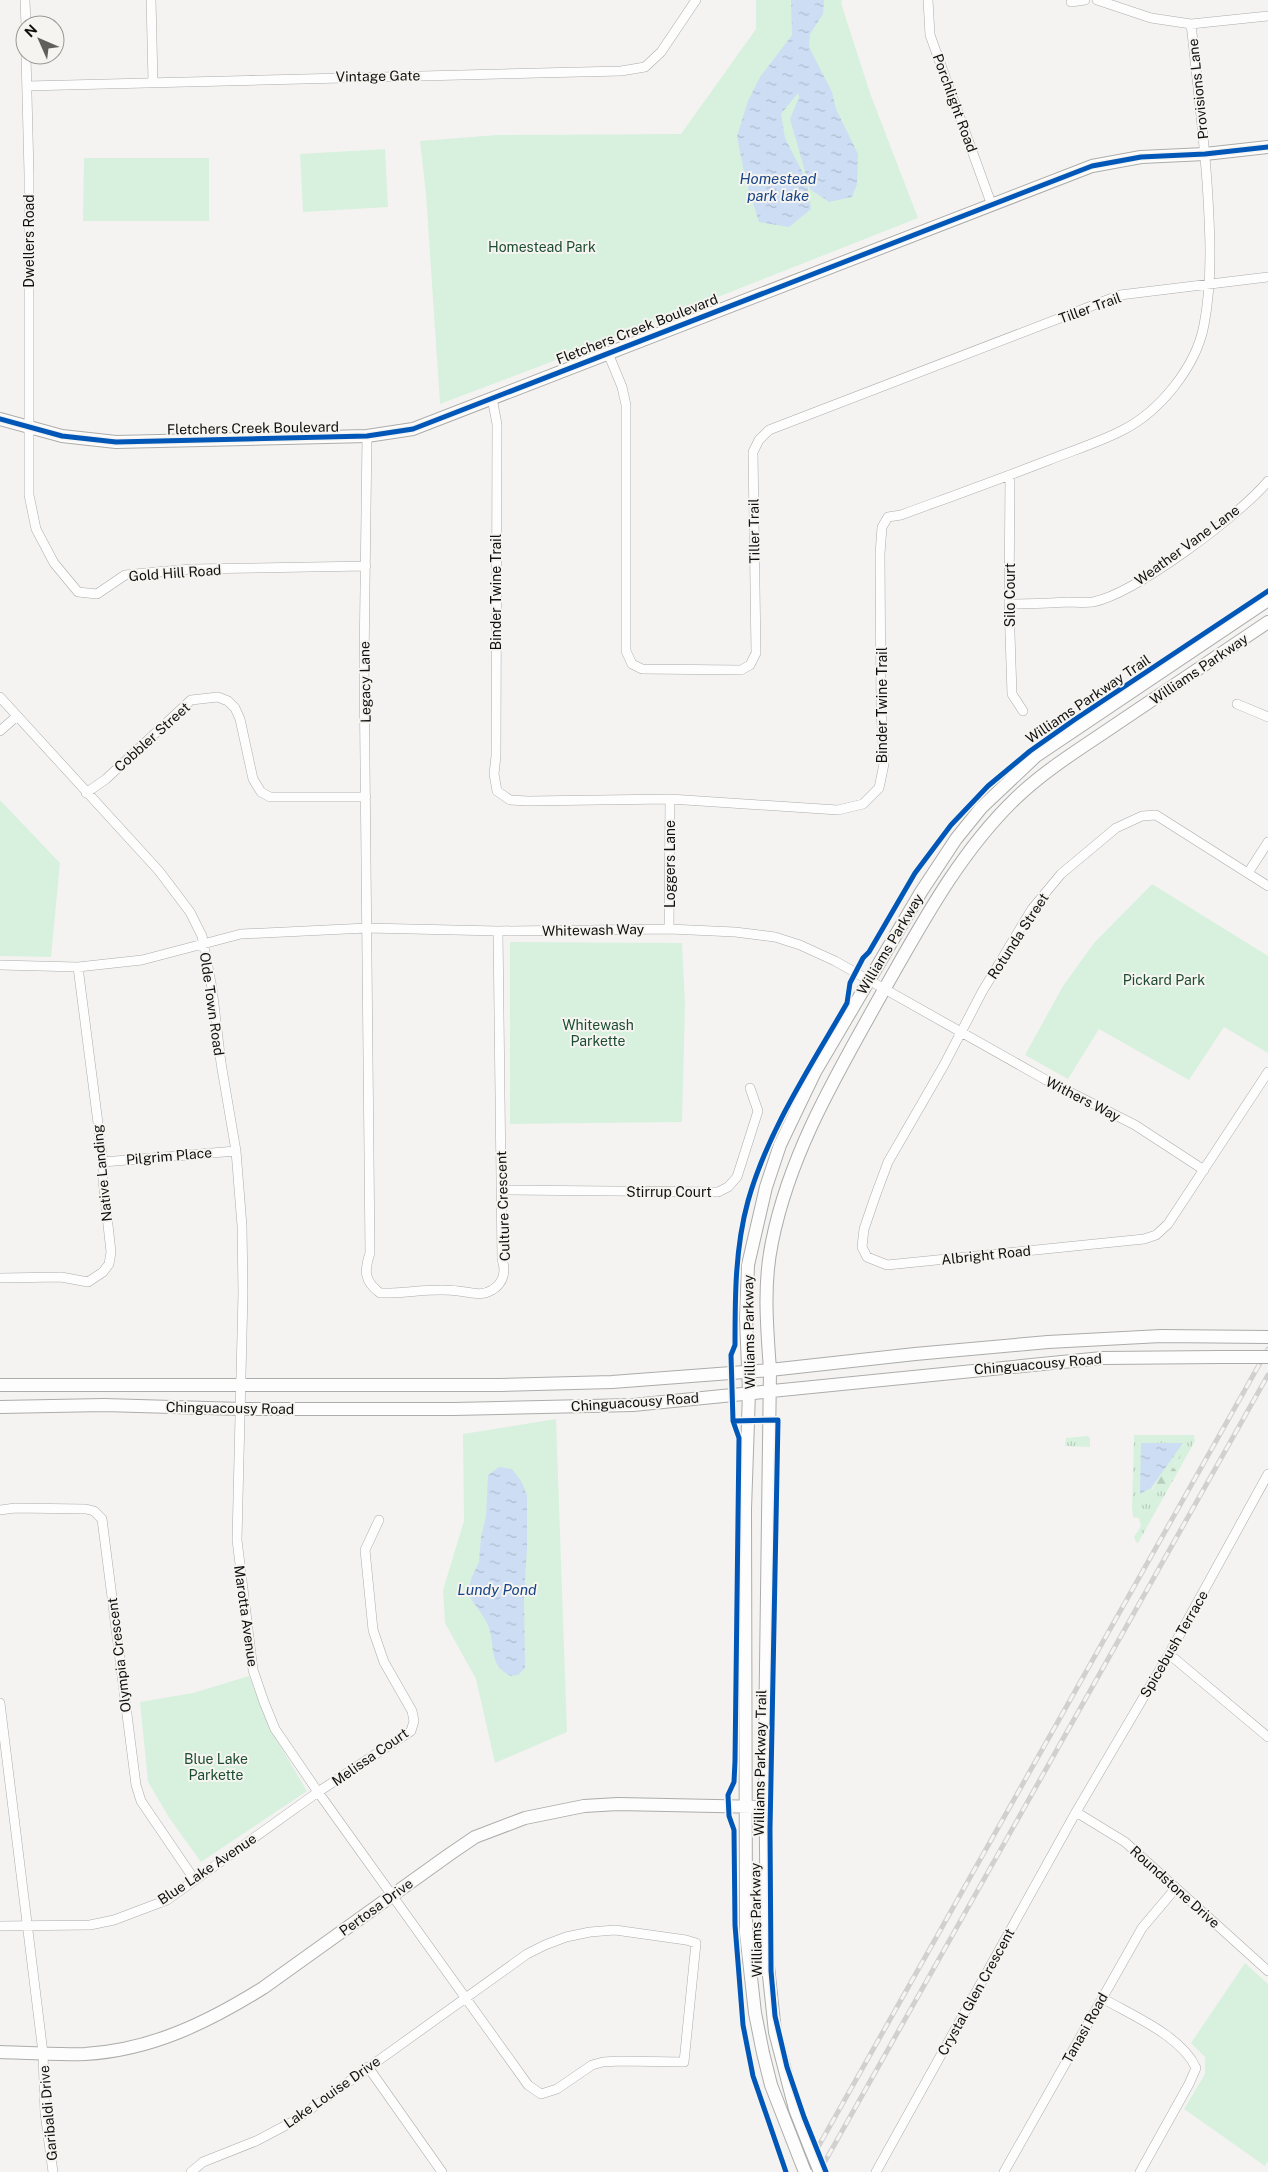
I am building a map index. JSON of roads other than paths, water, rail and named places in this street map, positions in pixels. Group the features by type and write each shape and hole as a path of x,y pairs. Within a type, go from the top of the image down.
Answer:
{"main road":[{"name":"Fletchers Creek Boulevard","path":"0,419 62,436 116,442 367,436 413,429 991,203 1092,166 1141,157 1205,154 1268,147"},
{"name":"Williams Parkway","path":"803,2167 771,2085 755,2013 746,1933 745,1519 749,1392 746,1318 747,1276 766,1186 780,1145 806,1089 921,892 956,839 981,808 1016,773 1043,751 1268,600"},
{"name":"Williams Parkway","path":"820,2172 795,2109 784,2071 775,2032 767,1957 765,1741 770,1370 766,1315 767,1282 772,1243 783,1200 798,1155 817,1113 885,989 931,910 970,850 1015,799 1039,777 1074,751 1268,622"},
{"name":"Chinguacousy Road","path":"0,1385 500,1385 612,1382 748,1370 770,1370 1048,1342 1161,1336 1268,1336"},
{"name":"Chinguacousy Road","path":"0,1407 104,1405 241,1409 454,1409 633,1405 1102,1358 1268,1357"},
{"name":"Pertosa Drive","path":"0,2052 85,2054 124,2049 157,2041 192,2028 228,2010 262,1988 475,1837 525,1818 584,1806 618,1804 766,1807"}],"street":[{"path":"25,0 26,15"},
{"path":"151,0 153,81"},
{"name":"Vintage Gate","path":"27,86 153,81 621,71 645,67 661,52 696,0"},
{"name":"Porchlight Road","path":"928,0 930,35 991,203"},
{"path":"1071,2 1085,0"},
{"path":"1098,0 1151,18 1191,24 1268,16"},
{"name":"Provisions Lane","path":"1191,24 1205,154"},
{"name":"Dwellers Road","path":"26,65 30,428"},
{"name":"Binder Twine Trail","path":"492,398 497,424 494,774 497,791 510,800 528,802 670,799 838,810 863,804 879,788 884,764 881,710 880,554 882,527 888,517 900,515 1010,475 1124,430 1156,407 1175,386 1193,354 1204,327 1209,284 1210,227 1205,154"},
{"path":"1209,284 1268,277"},
{"name":"Tiller Trail","path":"608,353 622,387 626,405 626,651 632,664 642,669 741,670 750,665 756,653 753,452 759,440 769,430 1120,295 1209,284"},
{"name":"Gold Hill Road","path":"30,428 29,495 36,530 54,563 78,592 97,594 125,575 156,572 192,569 366,566"},
{"name":"Legacy Lane","path":"367,436 364,664 367,928"},
{"name":"Silo Court","path":"1010,475 1009,604 1012,694 1023,711"},
{"name":"Weather Vane Lane","path":"1009,604 1093,602 1120,592 1151,575 1207,534 1259,491 1268,481"},
{"name":"Olde Town Road","path":"0,697 159,872 190,912 202,936 212,988 221,1063 236,1151 242,1226 242,1385"},
{"name":"Cobbler Street","path":"86,793 106,779 191,700 218,697 228,701 238,714 253,779 261,792 270,797 366,797"},
{"path":"1237,704 1268,717"},
{"path":"0,731 17,716"},
{"name":"Loggers Lane","path":"669,929 670,799"},
{"name":"Rotunda Street","path":"960,1032 1032,909 1061,874 1116,828 1131,819 1156,815 1268,886"},
{"path":"1248,873 1268,842"},
{"name":"Whitewash Way","path":"203,944 241,934 367,928 498,931 669,929 735,932 776,937 800,944 885,989 960,1032"},
{"name":"Culture Crescent","path":"367,928 370,1253 365,1268 365,1277 371,1287 380,1293 457,1290 477,1295 492,1291 503,1277 505,1268 502,1259 498,931"},
{"path":"0,965 78,967 142,960 203,944"},
{"name":"Native Landing","path":"0,1278 61,1277 88,1282 103,1272 109,1264 111,1252 102,1180 103,1162 78,967"},
{"name":"Withers Way","path":"960,1032 1046,1080 1135,1125 1204,1170"},
{"name":"Albright Road","path":"960,1032 944,1065 888,1162 875,1196 864,1229 862,1247 867,1257 876,1262 887,1265 1144,1239 1156,1235 1168,1224 1268,1072"},
{"name":"Stirrup Court","path":"502,1190 718,1192 728,1187 737,1177 758,1110 750,1088"},
{"name":"Pilgrim Place","path":"103,1162 236,1151"},
{"name":"Marotta Avenue","path":"242,1385 237,1540 252,1670 275,1729 466,1998"},
{"name":"Spicebush Terrace","path":"1076,1812 1169,1654 1268,1474"},
{"name":"Olympia Crescent","path":"0,1510 15,1508 86,1509 94,1511 102,1519 136,1785 141,1801 194,1880"},
{"name":"Melissa Court","path":"318,1792 411,1731 414,1721 412,1711 384,1662 372,1630 365,1550 379,1520"},
{"path":"1169,1654 1268,1738"},
{"path":"0,1704 43,2053"},
{"name":"Blue Lake Avenue","path":"0,1926 90,1925 114,1920 166,1900 318,1792"},
{"name":"Roundstone Drive","path":"1076,1812 1125,1842 1175,1889 1267,1968"},
{"name":"Crystal Glen Crescent","path":"876,2172 1076,1812"},
{"name":"Tanasi Road","path":"1004,2172 1142,1928 1175,1889"},
{"name":"Lake Louise Drive","path":"191,2172 202,2162 256,2141 283,2128 527,1954 566,1937 590,1932 615,1930 696,1943 684,2062 620,2060 603,2062 592,2065 556,2089 541,2094 528,2085 466,1998"},
{"path":"1102,1998 1163,2032 1189,2056 1196,2068 1140,2172"},
{"name":"Garibaldi Drive","path":"43,2053 45,2113 53,2172"},
{"path":"368,2067 442,2172"}],"water":[{"name":"Homestead park lake","path":"791,0 824,0 823,14 810,34 809,47 832,92 836,109 858,154 857,184 852,197 829,202 810,189 790,119 799,97 798,93 781,114 785,138 806,179 811,209 789,227 759,222 745,178 737,136 748,101 760,77 792,35"},
{"path":"1141,1443 1183,1443 1151,1488 1140,1494"},
{"name":"Lundy Pond","path":"499,1467 512,1469 521,1481 527,1495 527,1548 524,1596 525,1668 518,1675 511,1676 498,1666 493,1653 487,1623 468,1594 471,1579 479,1562 481,1537 486,1516 488,1475"}],"railway":[{"path":"804,2172 1268,1349"},
{"path":"819,2172 1268,1375"}],"park label":[{"name":"Homestead Park","path":"542,247"},
{"name":"Pickard Park","path":"1164,980"},
{"name":"Whitewash Parkette","path":"598,1034"},
{"name":"Blue Lake Parkette","path":"216,1768"}]}
